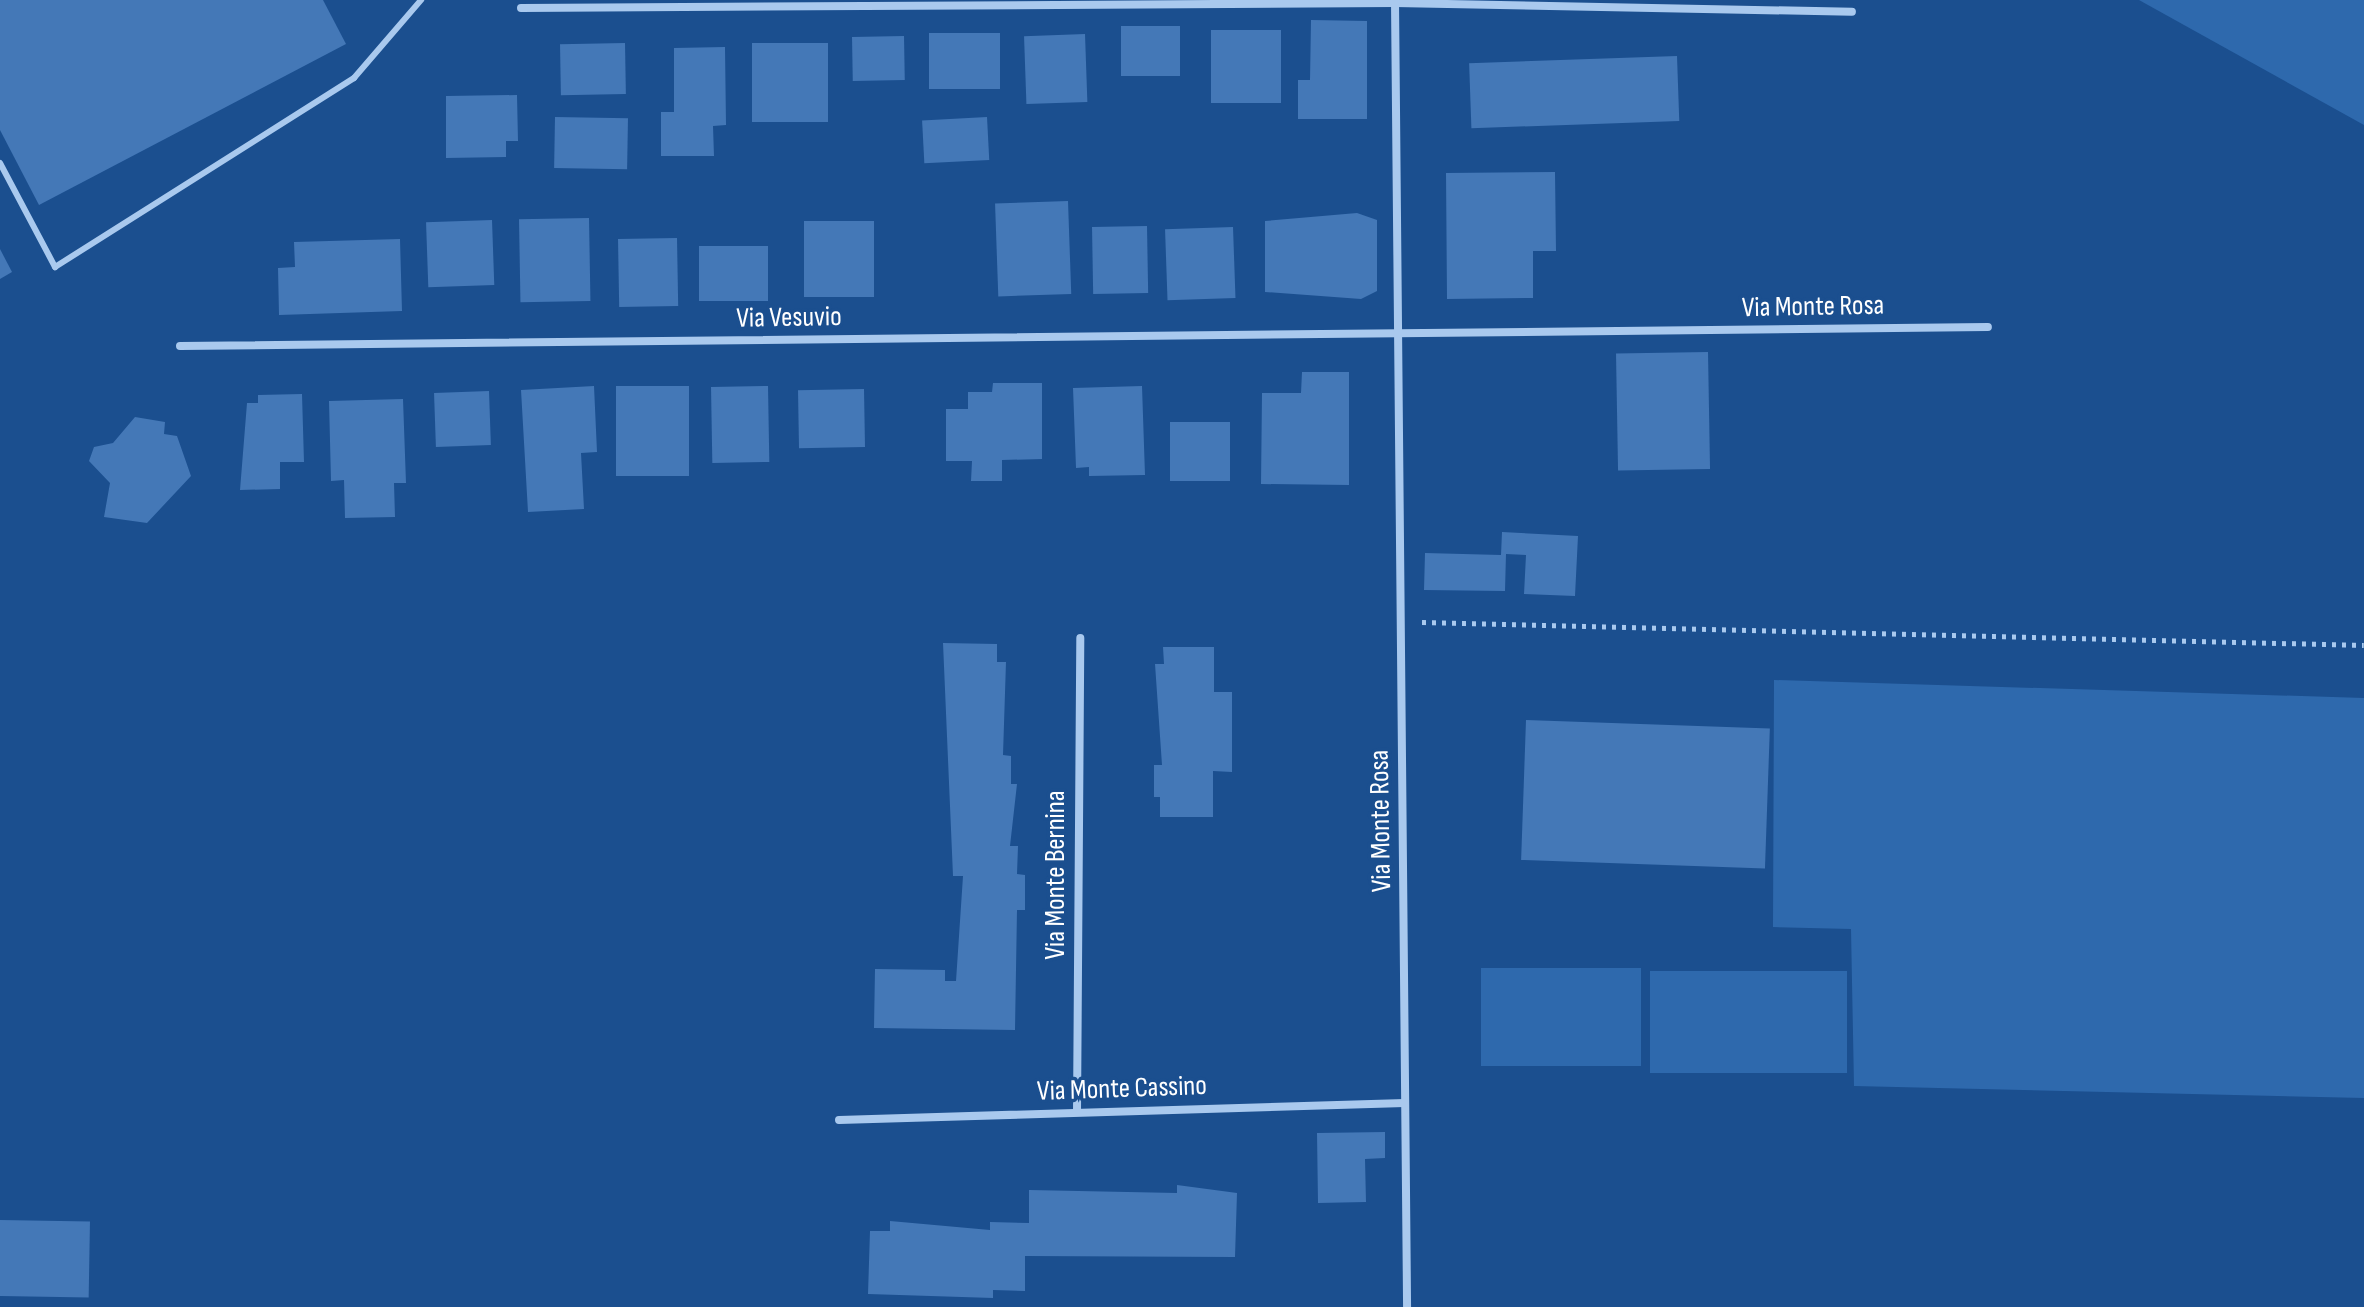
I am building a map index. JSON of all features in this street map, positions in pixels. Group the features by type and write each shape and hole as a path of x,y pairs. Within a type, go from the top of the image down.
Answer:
{"street":[{"path":"521,8 1395,1 1852,12"},
{"name":"Via Monte Rosa","path":"1395,1 1407,1307"},
{"name":"Via Monte Rosa","path":"1399,335 1988,327"},
{"name":"Via Vesuvio","path":"180,346 1399,335"},
{"name":"Via Monte Bernina","path":"1077,1112 1080,638"},
{"name":"Via Monte Cassino","path":"839,1120 1405,1103"}],"lane":[{"path":"0,163 55,267 354,78 421,0"}],"path":[{"path":"1401,621 2364,645"}],"shaded area":[{"path":"2139,0 2364,0 2364,125"},
{"path":"1774,680 2364,698 2364,1098 1854,1086 1851,929 1773,927"},
{"path":"1481,968 1641,968 1641,1066 1481,1066"},
{"path":"1650,971 1847,971 1847,1073 1650,1073"}],"building":[{"path":"0,0 323,0 346,44 39,205 0,130"},
{"path":"1311,20 1367,21 1367,119 1298,119 1298,80 1310,80"},
{"path":"1121,26 1180,26 1180,76 1121,76"},
{"path":"1211,30 1281,30 1281,103 1211,103"},
{"path":"929,33 1000,33 1000,89 929,89"},
{"path":"1085,34 1087,102 1026,104 1024,36"},
{"path":"904,36 905,80 853,81 852,37"},
{"path":"625,43 626,94 561,95 560,44"},
{"path":"752,43 828,43 828,122 752,122"},
{"path":"725,47 726,125 713,126 714,156 661,156 661,112 674,112 674,48"},
{"path":"1677,56 1679,121 1471,128 1469,63"},
{"path":"517,95 518,141 506,141 506,157 446,158 446,96"},
{"path":"555,117 628,118 627,169 554,168"},
{"path":"987,117 989,160 924,163 922,120"},
{"path":"1555,172 1556,251 1533,251 1533,298 1447,299 1446,173"},
{"path":"1068,201 1071,294 998,296 995,204"},
{"path":"1357,213 1377,220 1377,291 1361,299 1265,292 1265,221"},
{"path":"589,218 590,301 520,302 519,219"},
{"path":"492,220 494,285 428,287 426,222"},
{"path":"804,221 874,221 874,297 804,297"},
{"path":"1147,226 1148,293 1093,294 1092,227"},
{"path":"1233,227 1235,298 1168,300 1165,229"},
{"path":"677,238 678,306 619,307 618,239"},
{"path":"400,239 402,311 279,315 278,268 295,267 294,242"},
{"path":"699,246 768,246 768,301 699,301"},
{"path":"0,249 12,272 0,279"},
{"path":"1708,352 1710,469 1618,471 1616,354"},
{"path":"1302,372 1349,372 1349,485 1261,484 1262,393 1301,393"},
{"path":"993,383 1042,383 1042,459 1002,460 1002,481 971,481 972,461 946,461 946,409 968,409 968,392 992,392"},
{"path":"594,386 597,452 581,453 584,509 528,512 521,390"},
{"path":"616,386 689,386 689,476 616,476"},
{"path":"768,386 769,462 712,463 711,387"},
{"path":"1142,386 1145,475 1089,476 1089,467 1076,468 1073,388"},
{"path":"864,389 865,447 799,448 798,390"},
{"path":"489,391 491,445 436,447 434,393"},
{"path":"302,394 304,462 280,462 280,489 240,490 247,403 258,403 258,395"},
{"path":"403,399 406,483 394,483 395,517 345,518 344,480 331,481 329,401"},
{"path":"135,417 165,422 164,434 177,436 191,476 147,523 104,517 110,483 89,461 94,447 113,443"},
{"path":"1170,422 1230,422 1230,481 1170,481"},
{"path":"1502,532 1578,536 1575,596 1524,594 1526,555 1506,554 1505,591 1424,590 1425,553 1501,555"},
{"path":"943,643 997,644 997,662 1006,662 1003,755 1011,756 1011,784 1017,784 1010,846 1018,846 1017,874 1025,875 1025,910 1017,910 1015,1030 874,1028 875,969 945,970 945,981 956,981 963,876 953,876"},
{"path":"1163,647 1214,647 1214,692 1232,692 1232,772 1213,771 1213,817 1160,817 1160,797 1154,797 1154,765 1162,765 1155,664 1164,664"},
{"path":"1526,720 1770,729 1765,868 1521,860"},
{"path":"1385,1132 1385,1158 1365,1159 1366,1202 1318,1203 1317,1133"},
{"path":"1177,1185 1237,1193 1235,1257 1025,1256 1025,1291 993,1290 993,1298 868,1294 870,1231 890,1231 890,1221 990,1230 990,1222 1029,1223 1029,1190 1177,1193"},
{"path":"0,1220 90,1222 89,1298 0,1296"}]}
